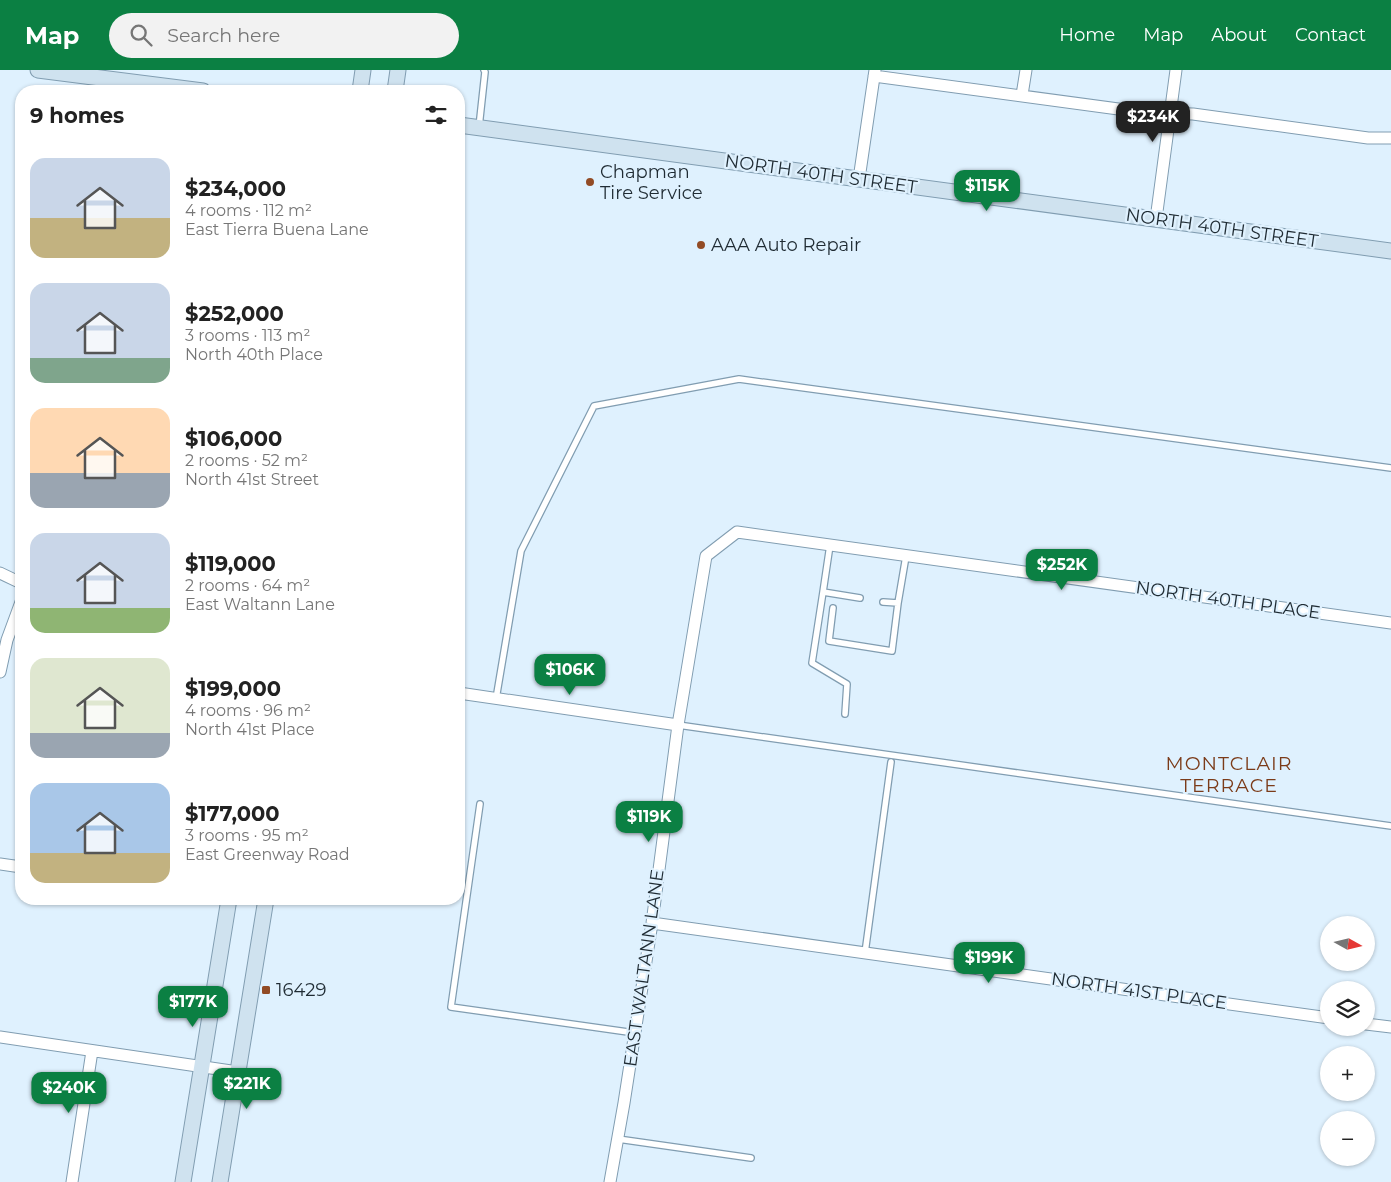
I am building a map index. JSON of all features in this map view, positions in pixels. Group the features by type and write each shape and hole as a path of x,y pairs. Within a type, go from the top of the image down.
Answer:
{"main road":[{"path":"38,70 156,85"},
{"path":"361,85 362,70"},
{"path":"396,85 398,70"},
{"name":"NORTH 40TH STREET","path":"465,126 1391,251"},
{"path":"183,1182 228,905"},
{"path":"220,1182 265,905"}],"street":[{"path":"1022,95 1026,70"},
{"path":"1156,219 1176,70"},
{"path":"859,179 874,73 1148,113 1193,114 1368,138 1391,138"},
{"name":"NORTH 40TH PLACE","path":"738,532 1391,623"},
{"name":"EAST WALTANN LANE","path":"610,1182 652,923 678,724 706,556 738,532"},
{"path":"0,572 15,580"},
{"path":"0,672 7,640 15,618"},
{"path":"465,694 678,724"},
{"path":"0,864 15,866"},
{"name":"NORTH 41ST PLACE","path":"652,923 1320,1017"},
{"path":"1375,1025 1391,1027"},
{"path":"0,1037 238,1072"},
{"path":"72,1182 92,1051"}],"lane":[{"path":"479,127 484,70"},
{"path":"496,698 520,551 594,406 739,380 1391,468"},
{"path":"830,545 812,663 847,684 845,714"},
{"path":"833,608 828,642 892,651 906,556"},
{"path":"823,592 860,598"},
{"path":"883,602 898,603"},
{"path":"678,724 1391,826"},
{"path":"865,953 891,762"},
{"path":"480,804 451,1007 635,1033"},
{"path":"618,1139 751,1158"}],"place":[{"name":"Chapman Tire Service","path":"590,182"},
{"name":"AAA Auto Repair","path":"701,245"},
{"name":"16429","path":"266,990"}],"district":[{"name":"MONTCLAIR TERRACE","path":"1229,774"}]}
